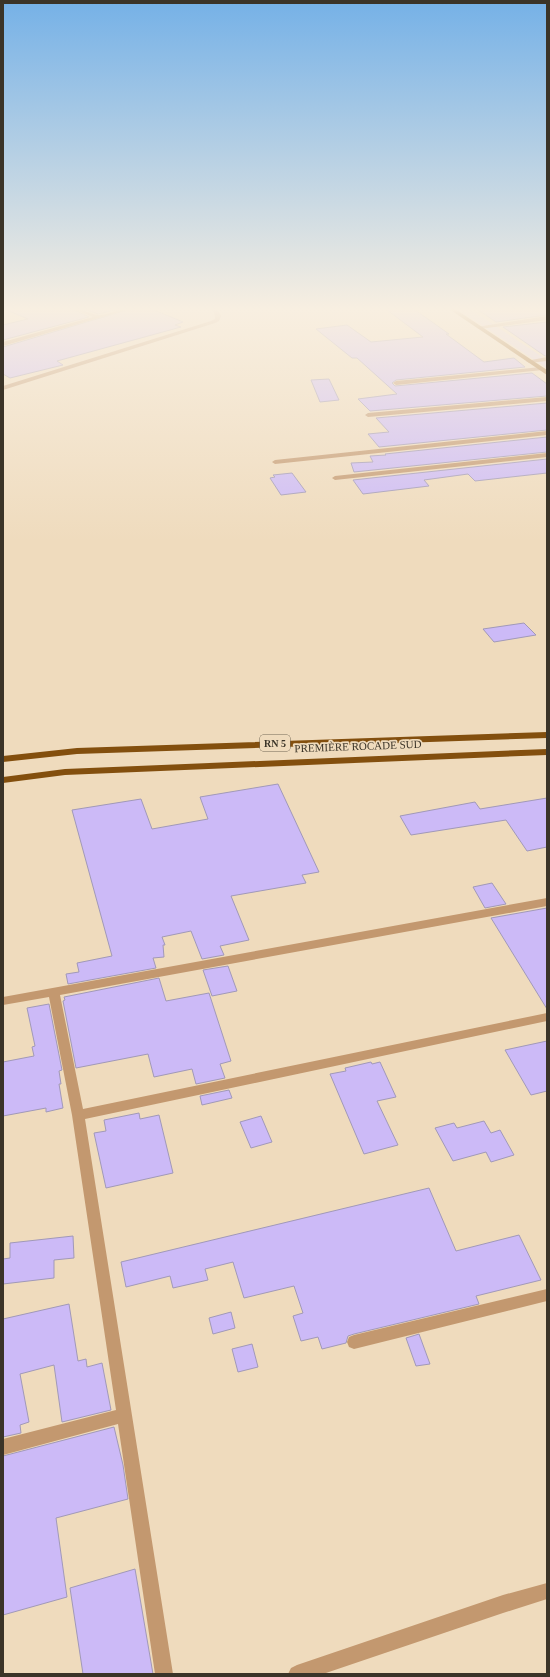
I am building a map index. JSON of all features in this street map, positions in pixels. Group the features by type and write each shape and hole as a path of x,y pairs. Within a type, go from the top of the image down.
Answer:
{"highway":[{"path":"494,737 547,730"},
{"name":"PREMIÈRE ROCADE SUD","path":"3,759 77,751 547,735"},
{"name":"PREMIÈRE ROCADE SUD","path":"3,780 65,772 199,765 547,752"}],"street":[{"path":"368,415 547,399"},
{"path":"275,462 547,433"},
{"path":"335,478 547,455"},
{"path":"3,1001 547,902"},
{"path":"54,992 78,1115 164,1674"},
{"path":"78,1115 547,1017"},
{"path":"354,1342 547,1295"},
{"path":"3,1447 124,1415"},
{"path":"297,1674 503,1604 547,1592"}],"building":[{"path":"313,385 332,385 339,400 320,402"},
{"path":"387,385 547,385 547,396 370,411 358,399 397,394"},
{"path":"547,403 547,430 379,447 368,434 389,432 376,418"},
{"path":"547,437 547,452 354,472 351,463 373,462 370,456 386,455 385,454"},
{"path":"547,459 547,473 475,481 468,474 424,480 429,486 363,494 353,480"},
{"path":"292,473 306,492 281,495 270,478 275,477 273,475"},
{"path":"524,623 536,635 494,642 483,629"},
{"path":"278,784 319,872 302,875 306,883 231,896 249,940 220,946 224,955 202,959 191,931 162,937 165,945 163,945 164,957 153,958 156,968 68,984 66,974 79,972 77,963 112,956 72,810 141,799 152,829 208,819 200,797"},
{"path":"547,798 547,847 527,851 506,820 411,835 400,816 475,802 480,809"},
{"path":"492,883 506,904 485,908 473,887"},
{"path":"547,908 547,1009 491,918"},
{"path":"228,966 237,991 212,996 203,970"},
{"path":"159,978 166,1001 209,993 231,1061 220,1064 225,1078 196,1084 192,1069 154,1077 148,1054 76,1068 63,1001 65,1000 64,997"},
{"path":"49,1004 62,1070 59,1071 61,1084 59,1084 63,1108 46,1112 46,1108 3,1116 3,1062 34,1056 32,1047 35,1046 27,1008"},
{"path":"547,1041 547,1091 531,1095 505,1050"},
{"path":"371,1062 372,1064 380,1062 396,1097 377,1101 398,1145 364,1154 330,1074 346,1071 345,1068"},
{"path":"229,1090 232,1098 202,1105 200,1096"},
{"path":"139,1113 140,1119 159,1115 173,1173 106,1188 94,1133 106,1131 104,1120"},
{"path":"261,1116 272,1142 251,1148 240,1122"},
{"path":"484,1121 491,1133 500,1130 514,1155 491,1162 486,1152 453,1161 435,1128 454,1123 457,1128"},
{"path":"429,1188 456,1251 519,1235 541,1280 476,1296 479,1304 354,1334 348,1336 346,1343 322,1349 318,1337 301,1341 293,1316 303,1313 294,1286 244,1298 233,1262 205,1269 208,1280 173,1288 170,1276 126,1287 121,1262"},
{"path":"73,1236 74,1258 54,1260 54,1278 3,1284 3,1259 10,1258 10,1243"},
{"path":"69,1304 78,1361 86,1359 87,1367 102,1363 111,1410 62,1422 54,1365 20,1374 29,1422 20,1425 21,1433 3,1437 3,1319"},
{"path":"231,1312 235,1328 213,1334 209,1318"},
{"path":"419,1334 430,1364 416,1366 406,1338"},
{"path":"252,1344 258,1367 238,1372 232,1349"},
{"path":"114,1427 123,1465 128,1499 56,1518 67,1597 3,1615 3,1456"},
{"path":"135,1569 153,1674 83,1674 70,1588"}]}
